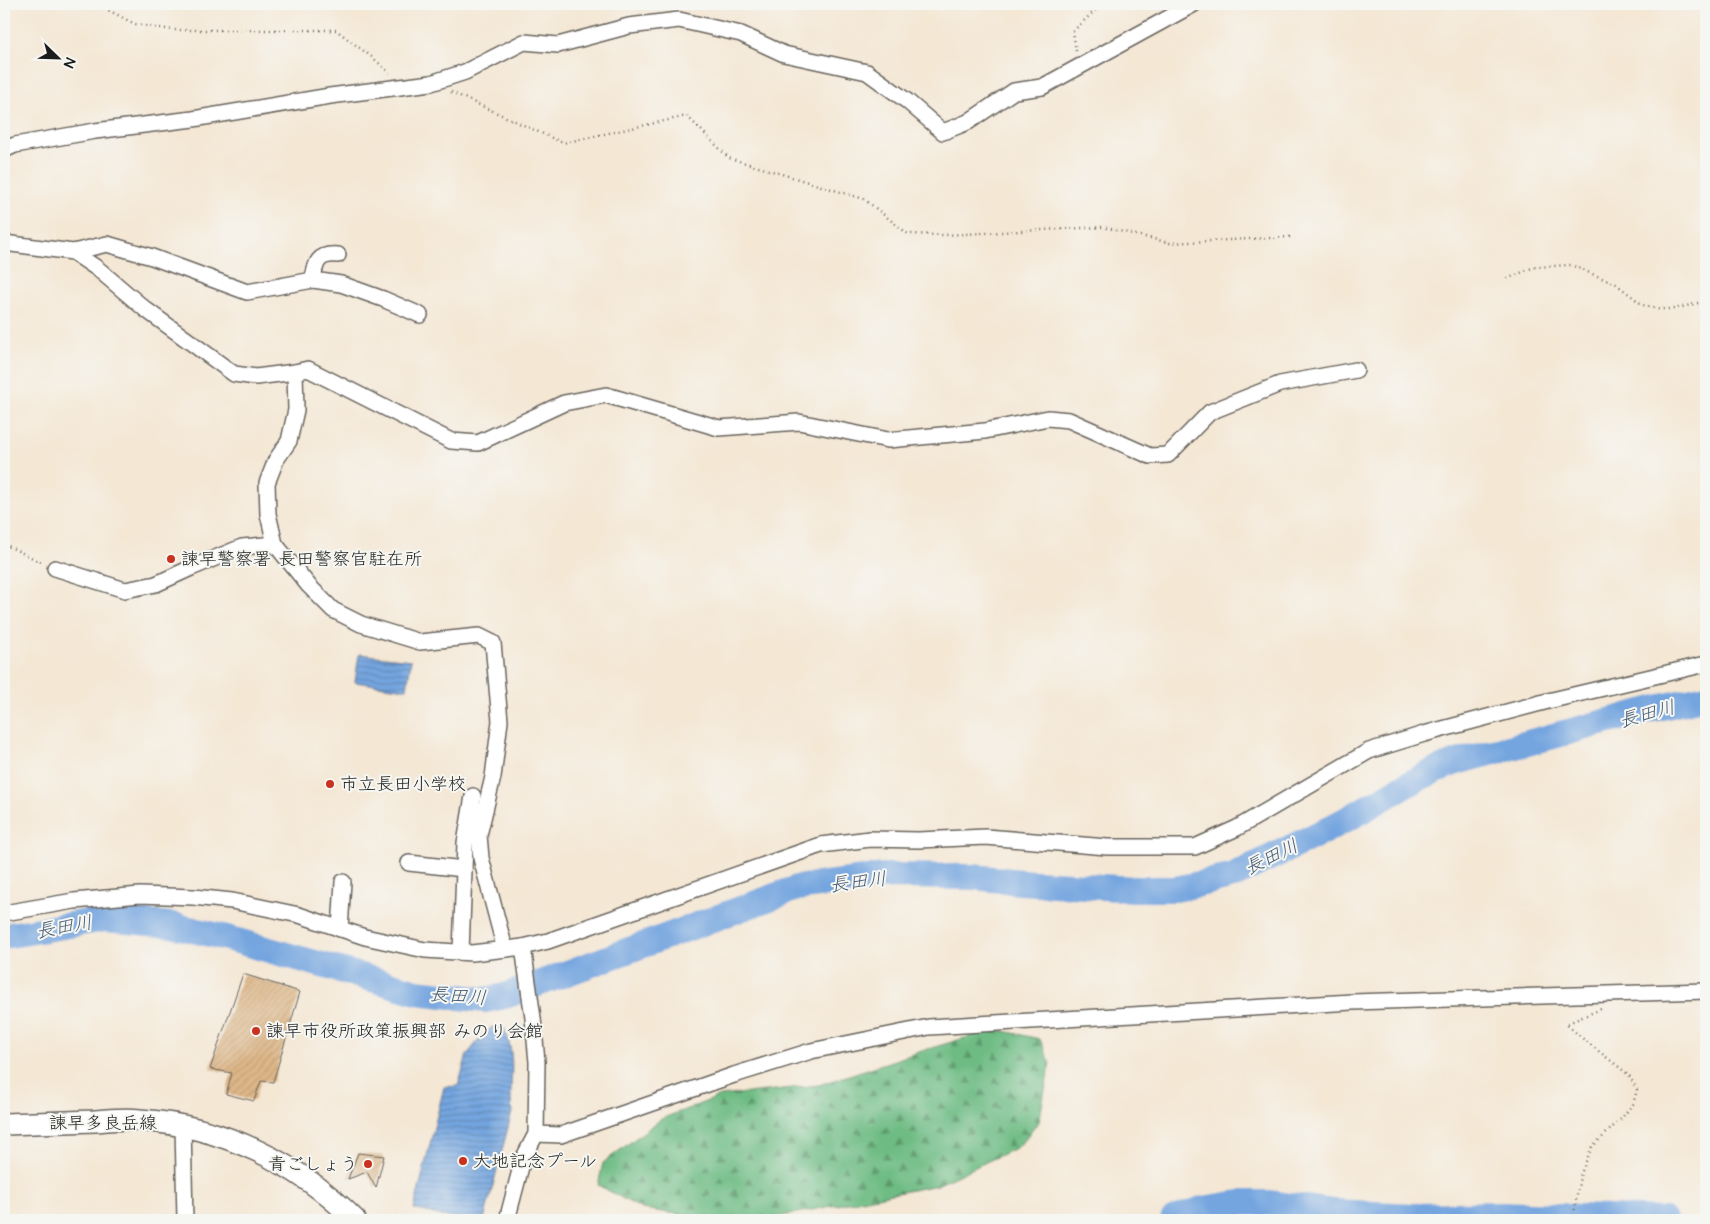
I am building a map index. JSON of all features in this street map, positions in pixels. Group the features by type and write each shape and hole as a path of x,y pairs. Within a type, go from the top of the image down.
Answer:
{"main road":[{"name":"諫早多良岳線","path":"4,1124 138,1119 183,1125 242,1143 298,1172 355,1220"}],"street":[{"path":"4,150 15,145 95,131 193,119 330,96 431,83 465,72 524,42 558,45 629,26 679,20 741,34 784,54 867,72 908,101 943,132 968,122 1014,91 1042,87 1194,4"},
{"path":"4,244 73,252 107,244 152,257 247,292 313,280 341,284 420,315"},
{"path":"73,252 98,268 145,309 234,374 256,376 308,369 451,441 478,442 564,403 606,395 718,428 799,422 888,440 985,431 1048,418 1070,420 1150,456 1168,455 1210,412 1280,384 1356,370"},
{"path":"313,280 315,267 320,258 328,254 338,255"},
{"path":"295,372 296,410 289,440 276,460 267,483 268,514 275,544 309,586 333,610 361,624 420,642 478,636 493,643 500,721 493,777 479,835 481,858 505,949"},
{"path":"55,568 125,590 156,584 242,547 275,544"},
{"path":"4,913 74,901 140,895 232,900 299,915 365,937 425,950 472,953 505,949 523,953 548,941 821,845 870,839 918,840 986,837 1107,847 1195,847 1237,828 1370,751 1424,734 1548,701 1706,664"},
{"path":"461,952 464,844 473,796"},
{"path":"409,863 464,870"},
{"path":"340,929 343,882"},
{"path":"507,1220 523,1159 536,1134 537,1062 533,1018 523,953"},
{"path":"536,1134 561,1134 811,1051 929,1027 1352,1002 1706,991"},
{"path":"183,1125 184,1220"}],"path":[{"path":"101,4 108,10 135,24 173,30 336,30 373,58 405,87"},
{"path":"1079,68 1073,31 1102,4"},
{"path":"431,83 563,143 687,116 729,158 864,199 908,234 944,235 1103,227 1170,243 1291,237"},
{"path":"1507,279 1534,266 1570,265 1592,276 1616,284 1642,305 1658,309 1676,309 1706,301"},
{"path":"4,544 55,568"},
{"path":"1573,1220 1580,1176 1592,1147 1620,1120 1633,1104 1637,1090 1629,1075 1566,1024 1602,1009"}],"green space":[{"path":"1706,800 1706,863 1697,822"},
{"path":"995,1029 1040,1039 1050,1063 1039,1122 1018,1147 937,1185 762,1220 719,1220 642,1209 598,1185 603,1163 661,1119 721,1096 819,1085"}],"water":[{"path":"359,654 411,660 407,689 355,682"},
{"name":"大地記念プール","path":"492,1027 504,1028 511,1050 512,1112 484,1220 458,1220 414,1209 444,1087 458,1086 467,1055 481,1037"}],"building":[{"name":"諫早市役所政策振興部 みのり会館","path":"243,974 300,992 273,1082 261,1081 254,1101 226,1094 232,1073 210,1069"},
{"name":"青ごしょう","path":"358,1153 384,1156 376,1188 367,1172 348,1179"}],"waterway":[{"name":"長田川","path":"4,936 105,919 172,925 227,938 417,992 485,1000 505,996 797,888 885,876 974,877 1020,882 1135,889 1176,889 1226,878 1234,876 1322,832 1443,767 1653,709 1706,697"},
{"path":"1173,1220 1202,1209 1240,1203 1268,1203 1333,1212 1413,1216 1500,1214 1664,1220"}],"place":[{"name":"諫早警察署 長田警察官駐在所","path":"171,559"},
{"name":"市立長田小学校","path":"330,784"},
{"name":"諫早市役所政策振興部 みのり会館","path":"256,1031"},
{"name":"大地記念プール","path":"463,1161"},
{"name":"青ごしょう","path":"368,1164"}]}
